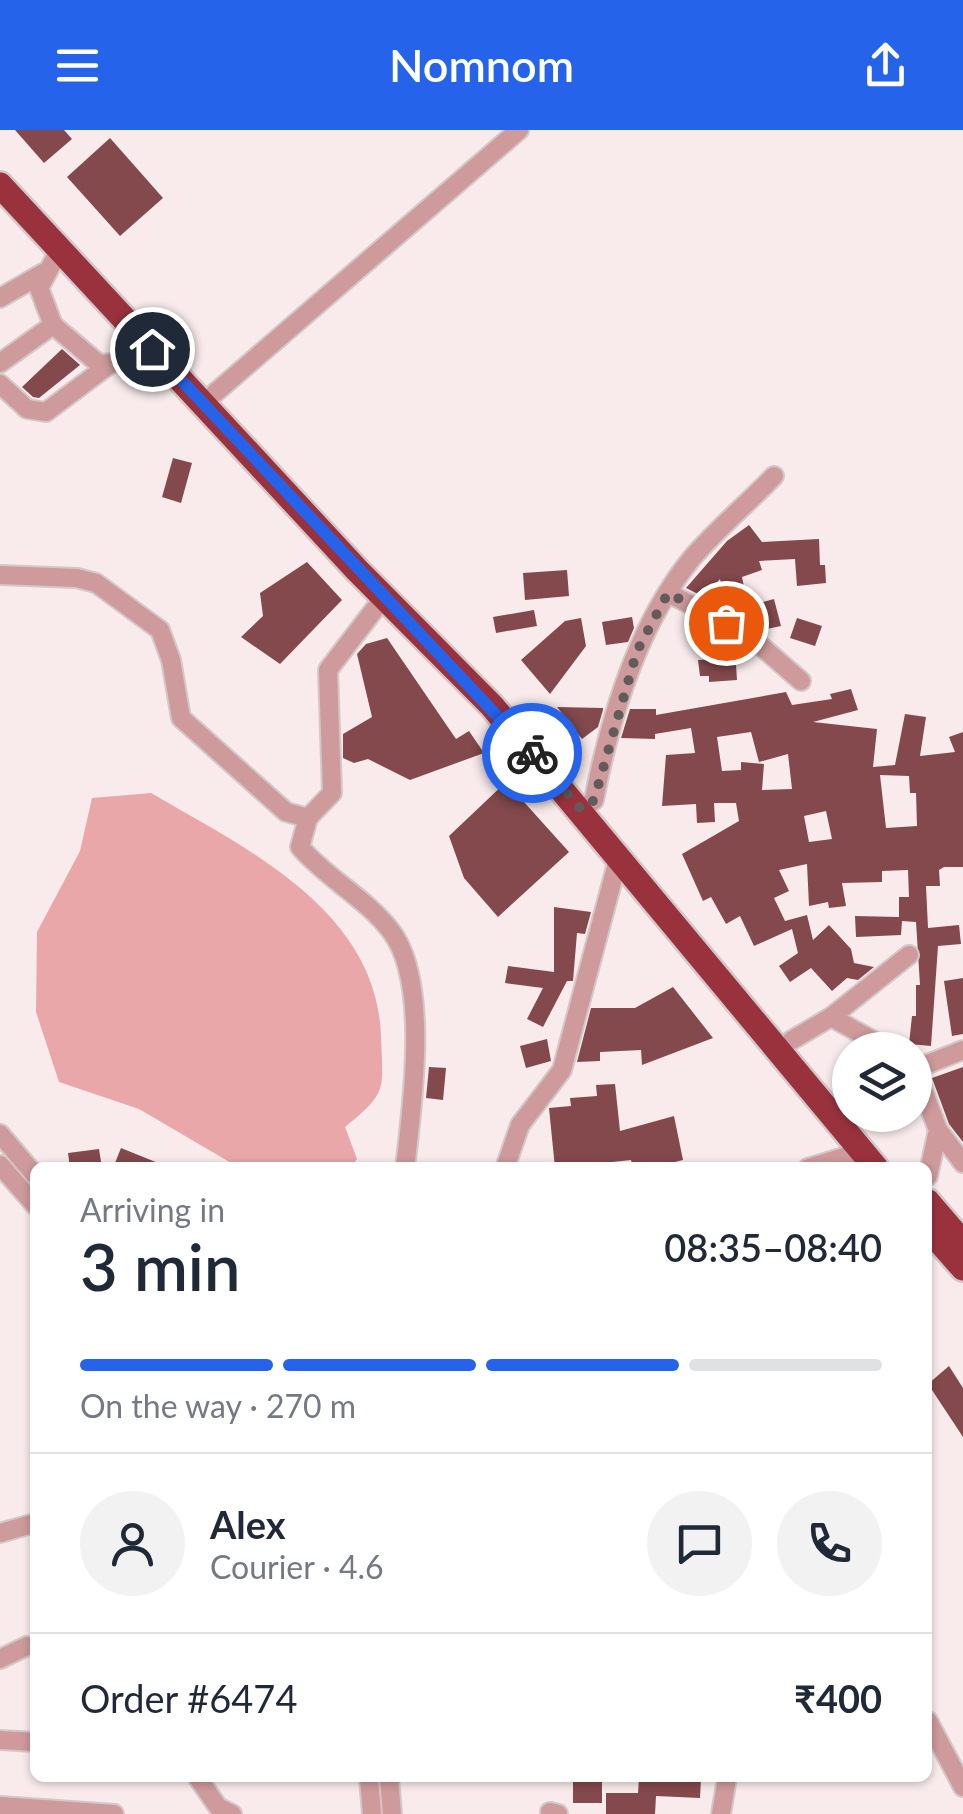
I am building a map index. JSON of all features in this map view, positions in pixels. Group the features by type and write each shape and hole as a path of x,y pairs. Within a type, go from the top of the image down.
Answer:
{"highway":[{"path":"0,162 504,695 870,1159"},
{"path":"0,185 384,597 588,805 620,856 792,1040 832,1089"},
{"path":"868,1132 893,1162"},
{"path":"932,1207 963,1243"},
{"path":"932,1232 963,1268"}],"street":[{"path":"215,393 519,130"},
{"path":"0,298 43,273 60,249"},
{"path":"43,273 41,301 53,325 88,360 128,362 152,349"},
{"path":"0,363 53,325"},
{"path":"0,384 27,409 46,412 110,364"},
{"path":"588,805 637,651 668,593 693,558 774,476"},
{"path":"0,574 77,578 96,584 160,630 171,660 181,718 286,812 308,818"},
{"path":"668,593 746,634 801,682"},
{"path":"384,597 328,670 332,793 308,818 300,848 391,930 404,955 411,981 413,1101 406,1162"},
{"path":"507,1162 520,1125 562,1070 620,856"},
{"path":"792,1040 831,1017 909,955"},
{"path":"831,1017 858,1032"},
{"path":"932,1062 963,1050"},
{"path":"932,1114 938,1130 963,1163"},
{"path":"931,1162 938,1130"},
{"path":"0,1134 30,1169"},
{"path":"0,1166 30,1199"},
{"path":"0,1533 30,1524"},
{"path":"0,1659 27,1646"},
{"path":"932,1729 963,1787"},
{"path":"0,1740 30,1742"},
{"path":"201,1782 218,1807 232,1814"},
{"path":"369,1782 372,1814"},
{"path":"389,1782 392,1814"},
{"path":"721,1814 726,1782"},
{"path":"0,1806 114,1814"}],"shaded area":[{"path":"151,793 227,837 300,888 332,919 357,953 374,992 382,1080 369,1106 345,1127 355,1162 229,1162 139,1109 59,1082 36,1012 37,932 80,851 92,798"}],"building":[{"path":"15,130 64,130 72,139 44,163"},
{"path":"110,138 163,198 120,236 67,177"},
{"path":"62,349 80,365 39,398 33,397 22,387"},
{"path":"173,458 192,463 181,503 162,497"},
{"path":"749,525 762,542 819,539 820,565 825,565 826,583 797,586 795,559 759,561 762,570 742,577 748,606 774,599 781,626 762,630 753,618 736,614 730,600 725,601 720,579 704,597 686,588 727,541"},
{"path":"307,562 342,600 280,664 241,637 263,616 260,593"},
{"path":"567,570 569,596 525,600 523,573"},
{"path":"534,610 537,626 496,633 493,617"},
{"path":"632,617 634,628 628,642 606,645 602,622"},
{"path":"581,618 586,646 550,694 521,660 565,621"},
{"path":"797,618 822,626 815,646 790,638"},
{"path":"387,638 456,739 469,731 484,753 410,780 368,759 354,763 343,758 343,734 372,717 357,654 366,644"},
{"path":"735,649 737,680 709,682 709,676 700,676 698,660 712,659 712,650"},
{"path":"851,689 858,710 813,722 877,729 873,767 895,765 905,714 926,717 920,756 955,752 949,737 963,732 963,867 944,867 939,870 940,886 926,886 928,928 959,925 961,944 938,946 932,1032 910,1032 912,1016 916,1016 916,985 920,985 916,922 902,921 901,935 856,937 855,916 899,917 899,897 909,897 908,870 882,871 882,882 842,883 846,906 829,908 828,902 809,906 807,864 779,870 789,891 774,898 785,921 807,915 813,940 829,925 851,949 854,963 874,967 858,980 847,978 832,991 811,968 790,982 779,966 798,953 792,929 754,946 740,916 726,924 711,897 703,901 682,854 739,821 736,803 714,803 715,822 697,823 696,804 662,806 666,755 695,753 691,728 655,734 655,739 621,738 630,709 656,709 656,715 786,692 792,705 832,699 830,694","holes":["751,732 759,762 788,754 792,789 762,790 764,764 741,762 741,770 722,771 717,737","880,775 909,776 910,793 916,793 917,826 886,828","826,811 832,839 809,842 804,816"]},
{"path":"557,707 603,710 598,727 582,739"},
{"path":"506,782 569,852 498,917 464,878 449,836"},
{"path":"554,907 591,912 585,934 577,933 573,981 567,981 543,1027 527,1019 543,988 505,983 508,966 554,972"},
{"path":"963,978 963,1034 952,1036 944,981"},
{"path":"673,987 713,1038 642,1065 641,1050 600,1052 600,1061 577,1062 591,1008 635,1008"},
{"path":"547,1039 551,1061 526,1068 520,1046"},
{"path":"429,1067 446,1068 443,1100 426,1098"},
{"path":"963,1067 963,1142 949,1124 932,1078"},
{"path":"615,1084 620,1131 674,1116 683,1160 554,1162 549,1108 571,1106 570,1098 597,1096 596,1085"},
{"path":"121,1148 156,1162 115,1162"},
{"path":"99,1149 101,1162 69,1162 68,1153"},
{"path":"949,1366 963,1388 963,1437 932,1390 932,1381"},
{"path":"573,1782 602,1782 602,1803 573,1803"},
{"path":"639,1782 701,1782 700,1798 656,1796 655,1814 606,1814 606,1793 638,1793"}],"way so far":[{"path":"532,753 582,810 594,800 601,764 637,651 668,593 726,623"}],"route":[{"path":"152,349 358,570 492,706 532,753"}]}
